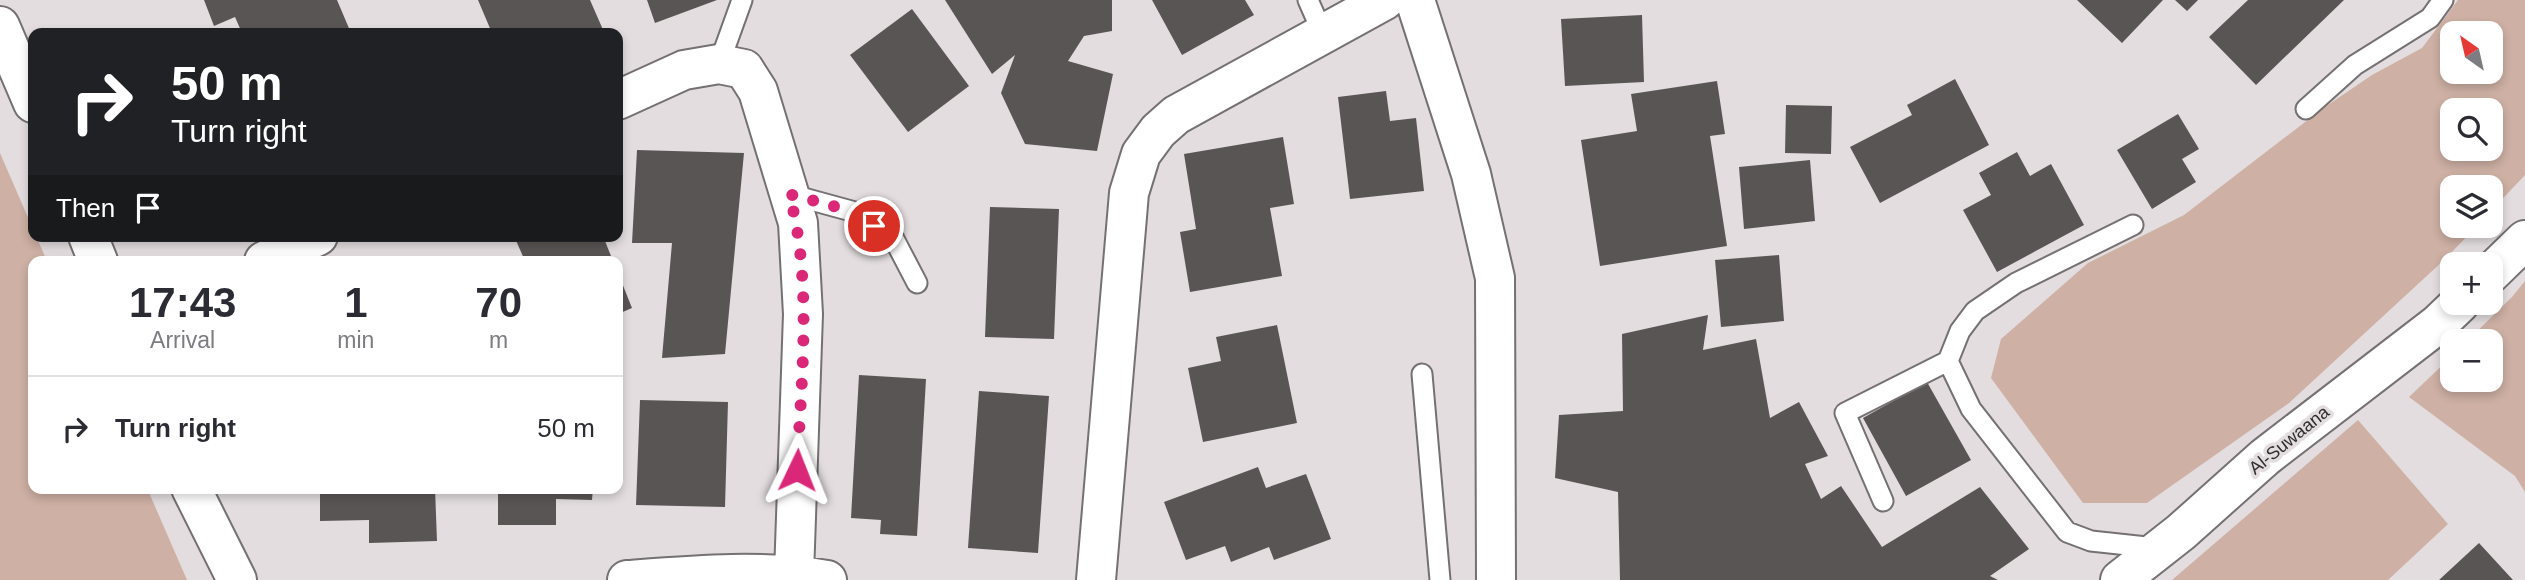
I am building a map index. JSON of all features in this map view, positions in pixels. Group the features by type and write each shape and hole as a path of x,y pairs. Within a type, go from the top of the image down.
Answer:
{"street":[{"path":"1096,580 1129,193 1141,153 1158,131 1176,115 1385,0"},
{"path":"1415,0 1471,174 1495,278 1496,580"},
{"path":"0,26 28,91"},
{"path":"623,98 684,70 719,64 744,69 758,91 798,223 810,577 627,580"},
{"path":"2503,261 2525,240"},
{"path":"275,256 305,242"},
{"name":"Al-Suwaana","path":"2120,580 2160,549 2265,457 2447,315"},
{"path":"194,494 237,580"}],"lane":[{"path":"719,64 742,0"},
{"path":"1308,0 1323,34"},
{"path":"2306,108 2355,65 2430,18 2443,0"},
{"path":"789,194 855,212 894,239 917,283"},
{"path":"1882,500 1845,413 1948,361 1960,331 1975,311 2016,283 2133,225"},
{"path":"1948,361 1970,410 2067,532 2091,541 2160,549"},
{"path":"1422,374 1440,580"}],"shaded area":[{"path":"2458,0 2525,0 2525,175 2503,198 2503,175 2440,175 2440,238 2465,238 2452,252 2440,252 2440,264 2289,403 2147,503 2083,503 1991,378 2001,339 2088,263 2184,215 2322,109 2372,75 2422,48 2440,24 2440,84 2503,84 2503,21 2442,21"},
{"path":"0,153 28,217 28,242 39,242 45,256 28,256 28,494 150,494 187,580 0,580"},
{"path":"2525,281 2525,492 2515,476 2409,397 2440,367 2440,392 2503,392 2503,329 2479,329 2494,315 2503,315 2503,306"},
{"path":"2358,420 2448,524 2388,580 2172,580"}],"building":[{"path":"204,0 337,0 349,28 240,28 235,17 214,26"},
{"path":"478,0 590,0 602,28 490,28"},
{"path":"647,0 717,0 655,23"},
{"path":"945,0 1112,0 1112,31 1084,36 1068,61 1113,74 1097,151 1025,144 1001,93 1015,55 992,74"},
{"path":"1152,0 1245,0 1254,15 1182,55"},
{"path":"2077,0 2163,0 2122,43"},
{"path":"2175,0 2198,0 2187,11"},
{"path":"2248,0 2344,0 2256,85 2209,37"},
{"path":"912,9 969,86 908,132 850,55"},
{"path":"1642,15 1644,82 1565,86 1561,19"},
{"path":"1955,79 1989,145 1880,203 1850,147 1912,115 1907,105"},
{"path":"1717,81 1725,134 1710,136 1727,246 1600,266 1581,140 1637,131 1631,94"},
{"path":"1386,91 1390,121 1416,118 1424,191 1350,199 1338,97"},
{"path":"1786,105 1832,106 1831,154 1785,153"},
{"path":"2178,114 2199,149 2182,159 2196,182 2152,209 2117,150"},
{"path":"1283,137 1294,204 1270,208 1282,276 1190,292 1180,232 1196,229 1184,154"},
{"path":"637,150 744,153 725,354 662,358 672,243 632,243"},
{"path":"2017,152 2030,176 2051,164 2084,225 1997,272 1963,210 1991,195 1979,173"},
{"path":"1810,160 1815,221 1744,229 1739,167"},
{"path":"990,207 1059,209 1054,339 985,337"},
{"path":"517,242 605,242 611,256 523,256"},
{"path":"1779,255 1784,321 1721,327 1715,260"},
{"path":"623,286 632,308 623,312"},
{"path":"1708,315 1703,350 1756,339 1770,418 1799,402 1828,456 1805,464 1821,499 1841,486 1882,547 1980,487 2029,549 1990,576 1998,580 1620,580 1618,492 1555,478 1559,415 1623,411 1622,334"},
{"path":"1277,325 1297,423 1203,442 1188,368 1221,361 1216,337"},
{"path":"859,375 926,379 917,536 880,534 881,520 851,518"},
{"path":"1927,382 1971,460 1906,496 1863,418"},
{"path":"979,391 1049,396 1038,553 968,548"},
{"path":"640,400 728,402 725,507 636,505"},
{"path":"1258,467 1266,488 1306,474 1331,539 1274,560 1269,547 1231,562 1225,546 1186,560 1164,502"},
{"path":"320,494 435,494 437,541 369,543 369,520 320,521"},
{"path":"498,494 592,494 592,500 556,499 556,525 498,525"},
{"path":"2479,543 2513,580 2439,580"}],"route":[{"path":"797,470 803,314 798,223 789,194 855,212 874,226"}]}
